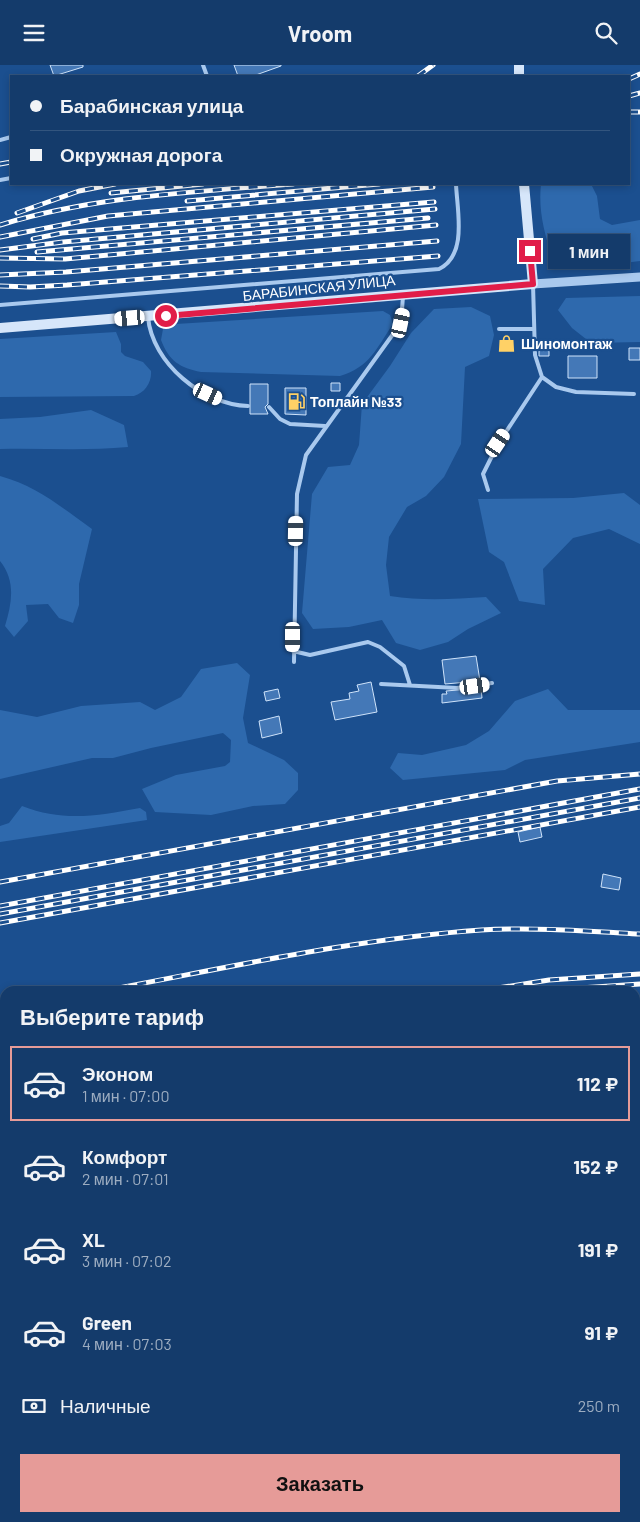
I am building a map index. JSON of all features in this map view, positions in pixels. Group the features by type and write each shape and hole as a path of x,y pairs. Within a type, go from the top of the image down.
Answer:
{"main road":[{"path":"524,185 533,284"},
{"name":"БАРАБИНСКАЯ УЛИЦА","path":"0,328 273,307 533,284"}],"street":[{"name":"БАРАБИНСКАЯ УЛИЦА","path":"533,284 640,277"}],"lane":[{"path":"0,305 440,269 447,265 457,247 456,185"},
{"path":"533,284 535,355 542,377 556,387 576,392 634,394"},
{"path":"294,662 297,495 306,455 325,426 401,323 404,312 403,294"},
{"path":"148,317 152,340 172,370 208,394 223,401 248,407"},
{"path":"498,329 533,329"},
{"path":"488,490 483,474 498,443 542,377"},
{"path":"269,407 280,419 290,424 325,426"},
{"path":"293,651 310,655 368,642 380,647 404,666 410,685"},
{"path":"381,684 457,688 492,683"}],"shaded area":[{"path":"541,185 592,185 597,196 600,219 612,225 640,220 640,261 576,269 554,262 543,224"},
{"path":"640,296 640,342 591,343 572,328 558,310 566,298"},
{"path":"471,307 490,316 494,335 489,356 465,367 461,444 444,477 426,496 407,507 389,537 386,565 390,596 426,599 486,597 501,613 468,629 448,642 420,650 396,643 382,620 349,627 313,629 302,613 312,494 328,467 350,465 359,445 362,404 411,333 434,309"},
{"path":"383,311 390,315 393,324 382,341 359,368 340,376 201,372 181,366 176,362 168,353 161,340 163,329 176,324"},
{"path":"116,332 121,344 121,352 125,356 143,362 151,371 147,387 138,395 0,397 0,339"},
{"path":"91,410 124,425 128,447 0,449 0,419 40,417"},
{"path":"0,476 37,491 92,529 79,584 79,605 73,623 59,618 48,604 26,605 28,621 14,637 5,626 11,601 11,592 9,576 0,561"},
{"path":"624,493 640,505 640,544 609,529 573,538 543,569 545,605 519,601 504,562 489,552 478,499 573,498"},
{"path":"237,663 250,675 243,718 248,743 284,760 298,773 298,790 285,804 253,806 211,815 155,812 142,789 176,775 225,766 230,762 231,740 223,733 113,758 92,758 0,779 0,710 37,717 81,706 140,702 155,710 181,697 201,669"},
{"path":"548,689 568,710 640,710 640,742 525,760 505,770 403,780 390,768 398,753 422,755 466,745 489,731 515,701"},
{"path":"22,806 37,811 66,816 95,815 140,808 146,812 147,820 0,842 0,826 9,823"}],"building":[{"path":"50,65 83,65 83,67 54,75"},
{"path":"234,65 281,65 256,75 238,75"},
{"path":"539,346 549,346 549,356 539,356"},
{"path":"629,348 640,348 640,360 629,360"},
{"path":"568,356 597,356 597,378 568,378"},
{"path":"331,383 340,383 340,391 331,391"},
{"path":"250,384 268,384 268,404 265,407 268,414 250,414"},
{"path":"285,388 306,388 306,415 285,414"},
{"path":"476,656 480,681 445,684 442,660"},
{"path":"371,682 377,712 335,720 331,702 350,699 349,693 359,691 357,685"},
{"path":"481,688 482,698 442,703 442,694 447,694 446,691"},
{"path":"278,689 280,698 266,701 264,692"},
{"path":"279,716 282,733 262,738 259,721"},
{"path":"540,827 542,837 520,842 518,832"},
{"path":"603,874 621,878 619,890 601,887"}],"railway":[{"path":"419,75 433,65"},
{"path":"630,79 640,74"},
{"path":"630,96 640,93"},
{"path":"630,112 640,112"},
{"path":"0,164 10,162"},
{"path":"17,213 79,191 110,185"},
{"path":"111,193 193,185"},
{"path":"0,225 36,215 108,201 281,185"},
{"path":"187,201 368,185"},
{"path":"0,237 108,216 433,187"},
{"path":"33,239 62,233 434,202"},
{"path":"0,250 63,242 435,209"},
{"path":"37,252 428,218"},
{"path":"0,258 65,259 436,225"},
{"path":"0,275 66,272 437,241"},
{"path":"0,286 67,285 438,256"},
{"path":"0,882 557,781 640,774"},
{"path":"0,906 640,789"},
{"path":"0,914 640,798"},
{"path":"0,923 640,807"},
{"path":"128,986 290,955 433,934 520,929 640,934"},
{"path":"511,986 549,980 640,974"},
{"path":"610,986 640,984"}],"place":[{"name":"Шиномонтаж","path":"507,344"},
{"name":"Топлайн №33","path":"296,402"}],"route":[{"path":"166,316 533,284 530,251"}]}
